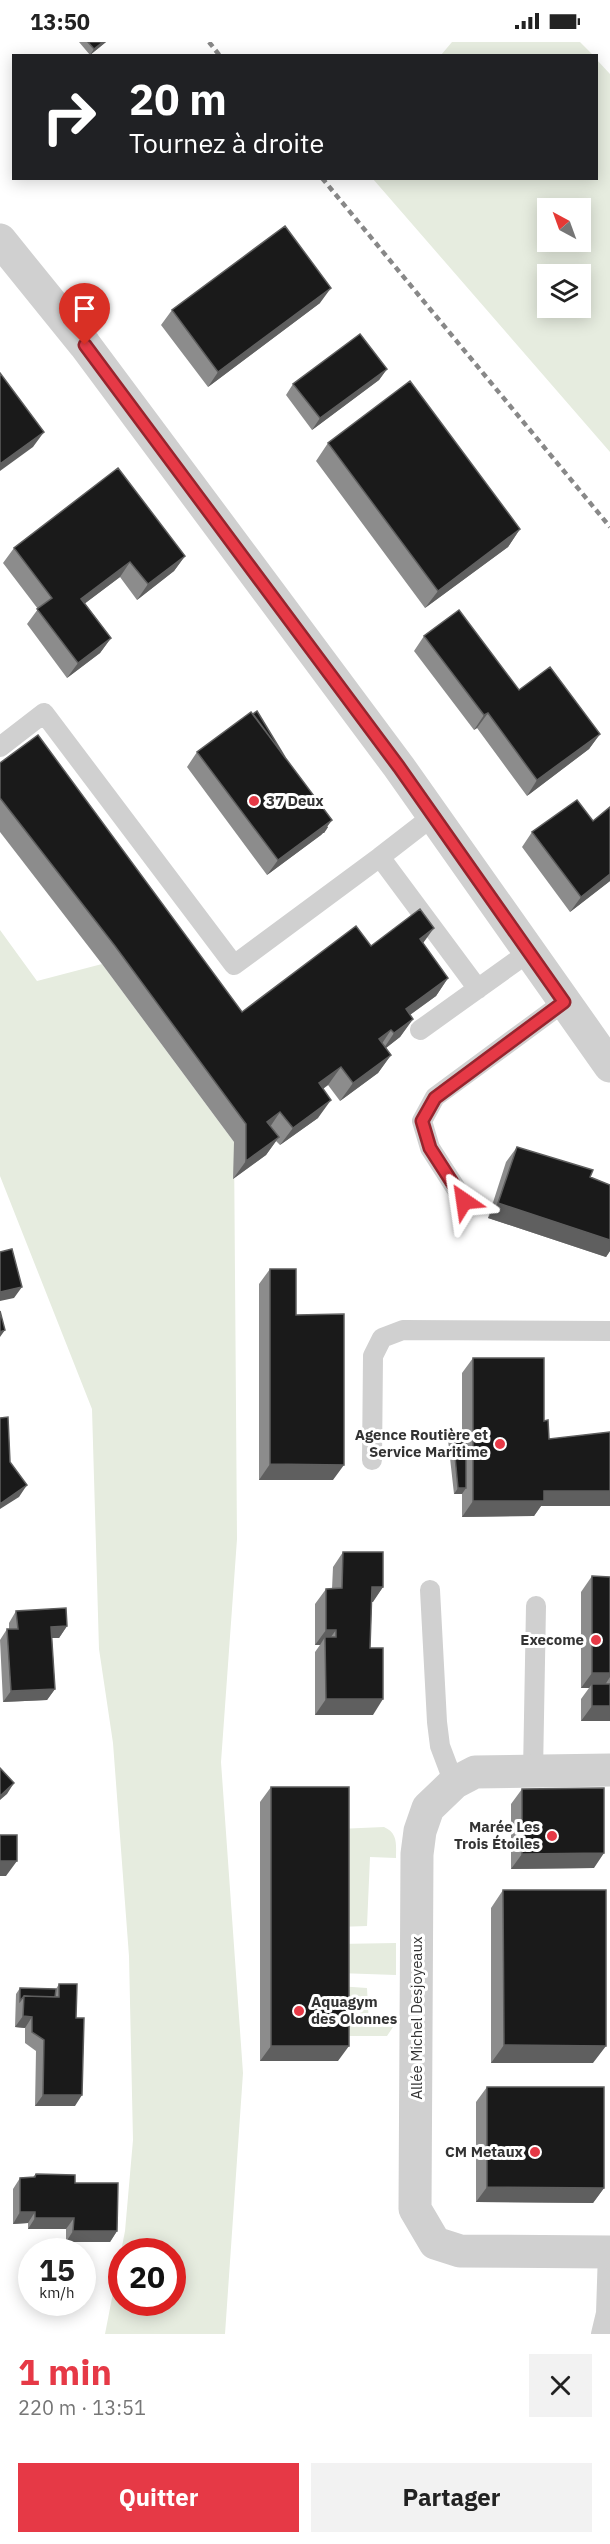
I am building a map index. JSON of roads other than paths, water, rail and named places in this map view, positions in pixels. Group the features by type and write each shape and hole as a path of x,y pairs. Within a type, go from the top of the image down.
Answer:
{"street":[{"path":"0,240 85,345 433,816 610,1066"},
{"name":"Allée Michel Desjoyeaux","path":"609,2252 460,2251 435,2242 415,2209 417,1854 420,1831 428,1809 454,1783 475,1772 610,1770"}],"lane":[{"path":"0,747 44,713 234,965 433,816"},
{"path":"380,857 477,989"},
{"path":"420,1030 529,952"},
{"path":"464,1201 430,1148 422,1121 435,1098 564,1002"},
{"path":"372,1460 373,1356 382,1338 403,1330 610,1331"},
{"path":"430,1590 437,1722 440,1746 454,1783"},
{"path":"533,1772 536,1606"},
{"path":"601,2334 606,2313 609,2252"}],"railway":[{"path":"209,42 218,54"},
{"path":"324,180 610,527"}],"place":[{"name":"37 Deux","path":"254,801"},
{"name":"Agence Routière et Service Maritime","path":"500,1444"},
{"name":"Execome","path":"596,1640"},
{"name":"Marée Les Trois Étoiles","path":"552,1836"},
{"name":"Aquagym des Olonnes","path":"299,2011"},
{"name":"CM Metaux","path":"535,2152"}]}
